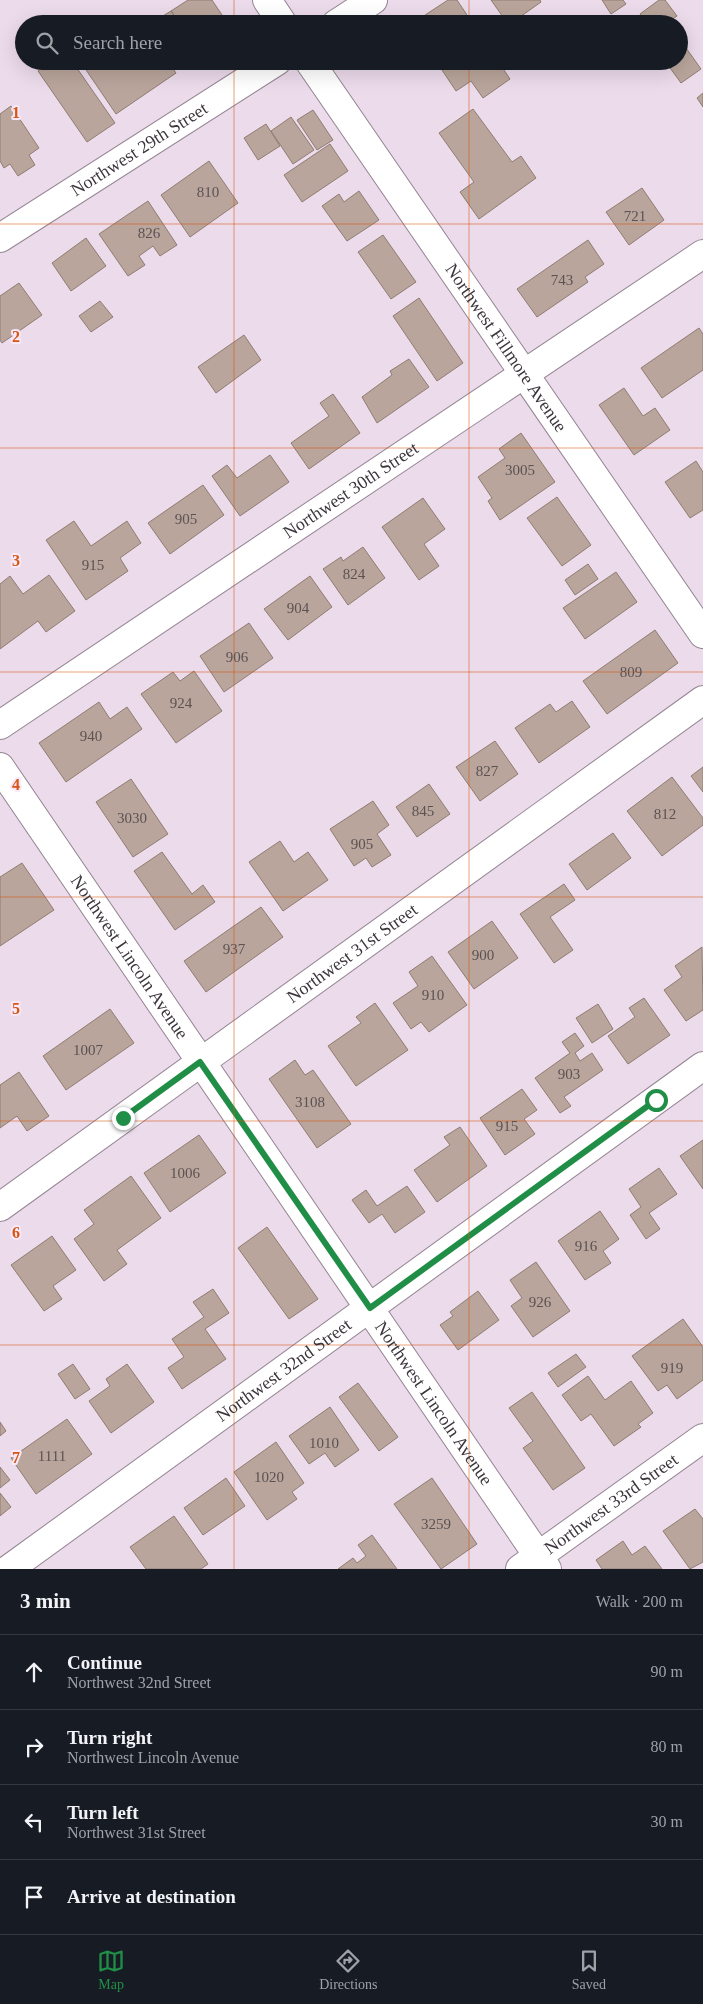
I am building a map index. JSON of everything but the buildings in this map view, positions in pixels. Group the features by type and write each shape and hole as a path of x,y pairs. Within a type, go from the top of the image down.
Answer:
{"street":[{"path":"267,0 277,15"},
{"path":"350,15 373,0"},
{"name":"Northwest 29th Street","path":"0,238 264,70"},
{"name":"Northwest Fillmore Avenue","path":"315,70 703,634"},
{"name":"Northwest 30th Street","path":"0,725 703,254"},
{"name":"Northwest 31st Street","path":"0,1206 703,700"},
{"name":"Northwest Lincoln Avenue","path":"0,767 370,1308 535,1565"},
{"name":"Northwest 32nd Street","path":"10,1569 703,1066"},
{"name":"Northwest 33rd Street","path":"535,1565 703,1438"}],"route":[{"path":"123,1118 200,1062 370,1308 656,1100"}]}
